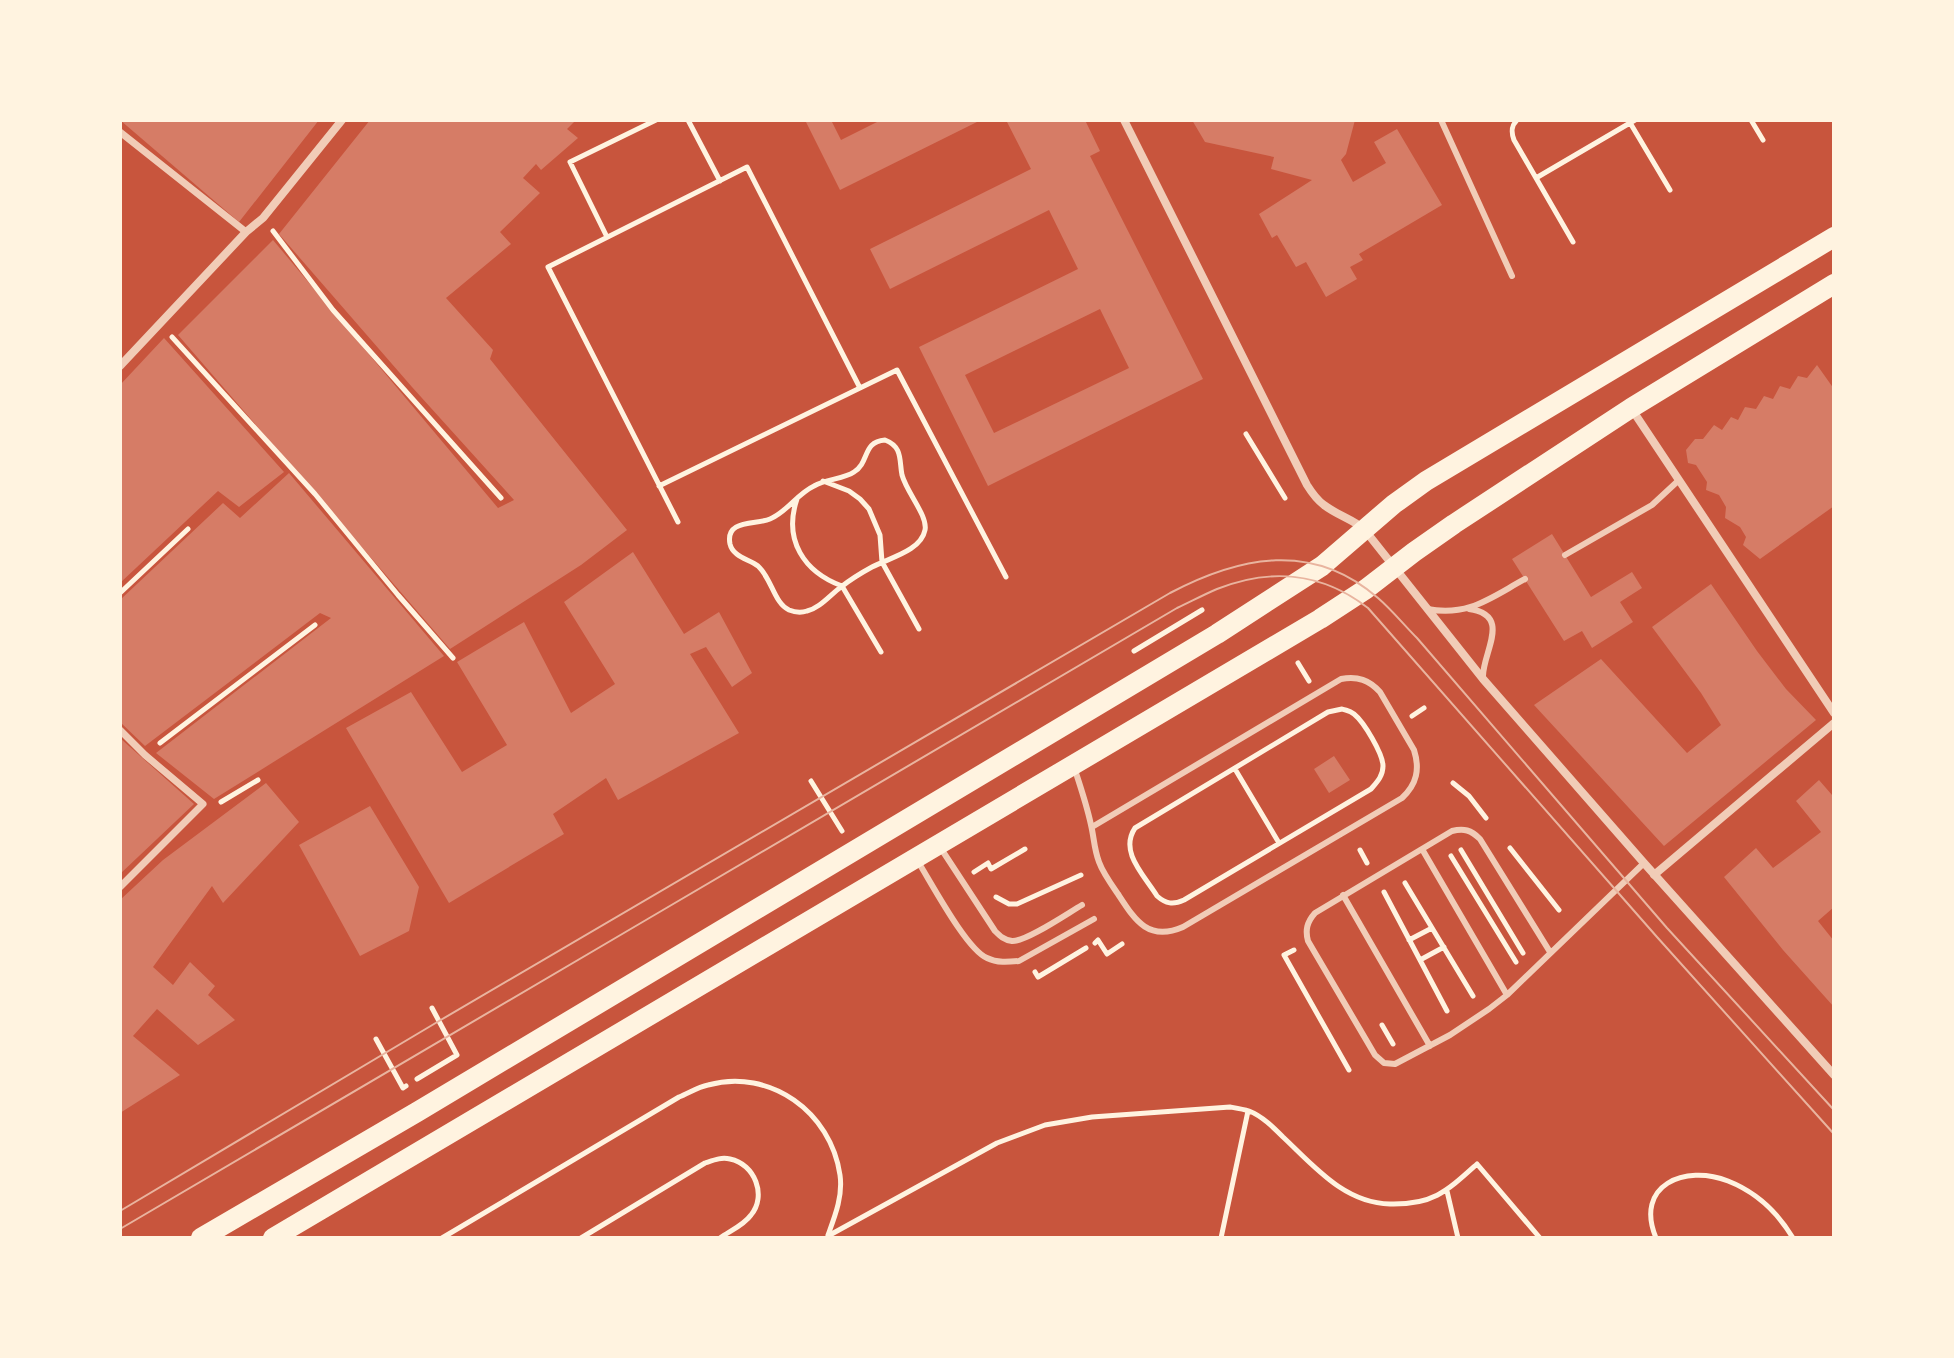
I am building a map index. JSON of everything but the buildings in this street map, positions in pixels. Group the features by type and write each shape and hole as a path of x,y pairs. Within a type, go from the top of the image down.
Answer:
{"main road":[{"path":"201,1238 1217,634 1322,566 1394,504 1426,481 1834,237"},
{"path":"273,1238 1320,619 1454,524 1631,408 1834,284"}],"street":[{"path":"120,366 246,232 263,218 342,120"},
{"path":"1124,120 1307,485 1320,503 1364,529 1483,679 1834,1075"},
{"path":"120,132 246,232"},
{"path":"1631,408 1834,713"},
{"path":"1654,875 1834,723"},
{"path":"120,730 203,804 120,887"}],"lane":[{"path":"1441,120 1512,276"},
{"path":"1565,555 1652,505 1679,480"},
{"path":"1427,609 1448,612 1469,609 1525,579"},
{"path":"1469,609 1483,613 1494,632 1482,667 1483,679"},
{"path":"1072,764 1102,869 1132,916 1146,928 1174,931 1402,798 1415,781 1417,760 1380,692 1363,679 1341,679 1092,827"},
{"path":"1550,952 1480,839 1474,833 1459,829 1315,913 1306,929 1308,941 1379,1060 1390,1065 1430,1046 1507,995 1644,863"},
{"path":"937,843 995,931 1006,940 1026,938 1082,905"},
{"path":"1422,849 1507,995"},
{"path":"915,857 970,945 987,958 1019,961 1094,919"},
{"path":"1343,895 1430,1046"}],"path":[{"path":"607,237 570,162 656,120"},
{"path":"688,120 720,181"},
{"path":"1517,120 1513,125 1514,140 1573,242"},
{"path":"1751,120 1763,140"},
{"path":"1536,178 1631,121 1670,190"},
{"path":"678,522 548,267 747,167 860,388"},
{"path":"263,218 333,310 501,498"},
{"path":"160,323 315,494 453,658"},
{"path":"659,486 897,370 1006,577"},
{"path":"1246,434 1285,498"},
{"path":"879,441 892,443 900,453 905,485 926,526 913,548 842,586 815,607 791,611 778,600 766,574 737,555 730,542 735,528 740,524 771,519 798,496 823,481 851,475 863,463 868,448 879,441"},
{"path":"823,481 849,491 869,509 880,535 882,562 919,629"},
{"path":"798,496 792,523 799,551 817,573 842,586 881,652"},
{"path":"120,593 188,529"},
{"path":"145,755 315,625"},
{"path":"1349,711 1355,715 1381,755 1382,774 1378,782 1279,843 1177,903 1170,904 1157,896 1130,855 1129,841 1135,828 1328,712 1349,711"},
{"path":"1235,769 1279,843"},
{"path":"203,804 214,805 258,780"},
{"path":"1360,850 1447,1011"},
{"path":"1461,850 1523,953"},
{"path":"1451,856 1516,962"},
{"path":"995,895 1001,901 1017,904 1081,875"},
{"path":"1405,883 1473,996"},
{"path":"1478,899 1488,894"},
{"path":"1490,920 1500,915"},
{"path":"1409,940 1432,928"},
{"path":"1107,954 1122,944"},
{"path":"1420,960 1444,947"},
{"path":"376,1039 403,1088 457,1055 432,1008"},
{"path":"442,1238 679,1097 708,1085 738,1081 768,1086 796,1099 818,1120 833,1147 840,1177 838,1207 827,1237"},
{"path":"827,1237 997,1143 1045,1125 1092,1117 1230,1107 1264,1119 1324,1176 1341,1190 1361,1199 1383,1204 1427,1200 1447,1191 1477,1164 1540,1238"},
{"path":"1221,1238 1248,1111"},
{"path":"581,1238 705,1163 729,1159 741,1163 750,1171 759,1193 751,1216 720,1238"},
{"path":"1656,1238 1650,1218 1653,1200 1664,1184 1678,1177 1697,1174 1728,1181 1758,1198 1783,1222 1793,1238"},
{"path":"1447,1191 1458,1238"}],"tram line":[{"path":"120,1211 1170,593 1223,570 1276,560 1328,568 1353,580 1388,607 1667,928 1834,1110"},
{"path":"120,1229 1177,608 1237,582 1276,576 1295,577 1332,587 1368,608 1834,1134"}]}
